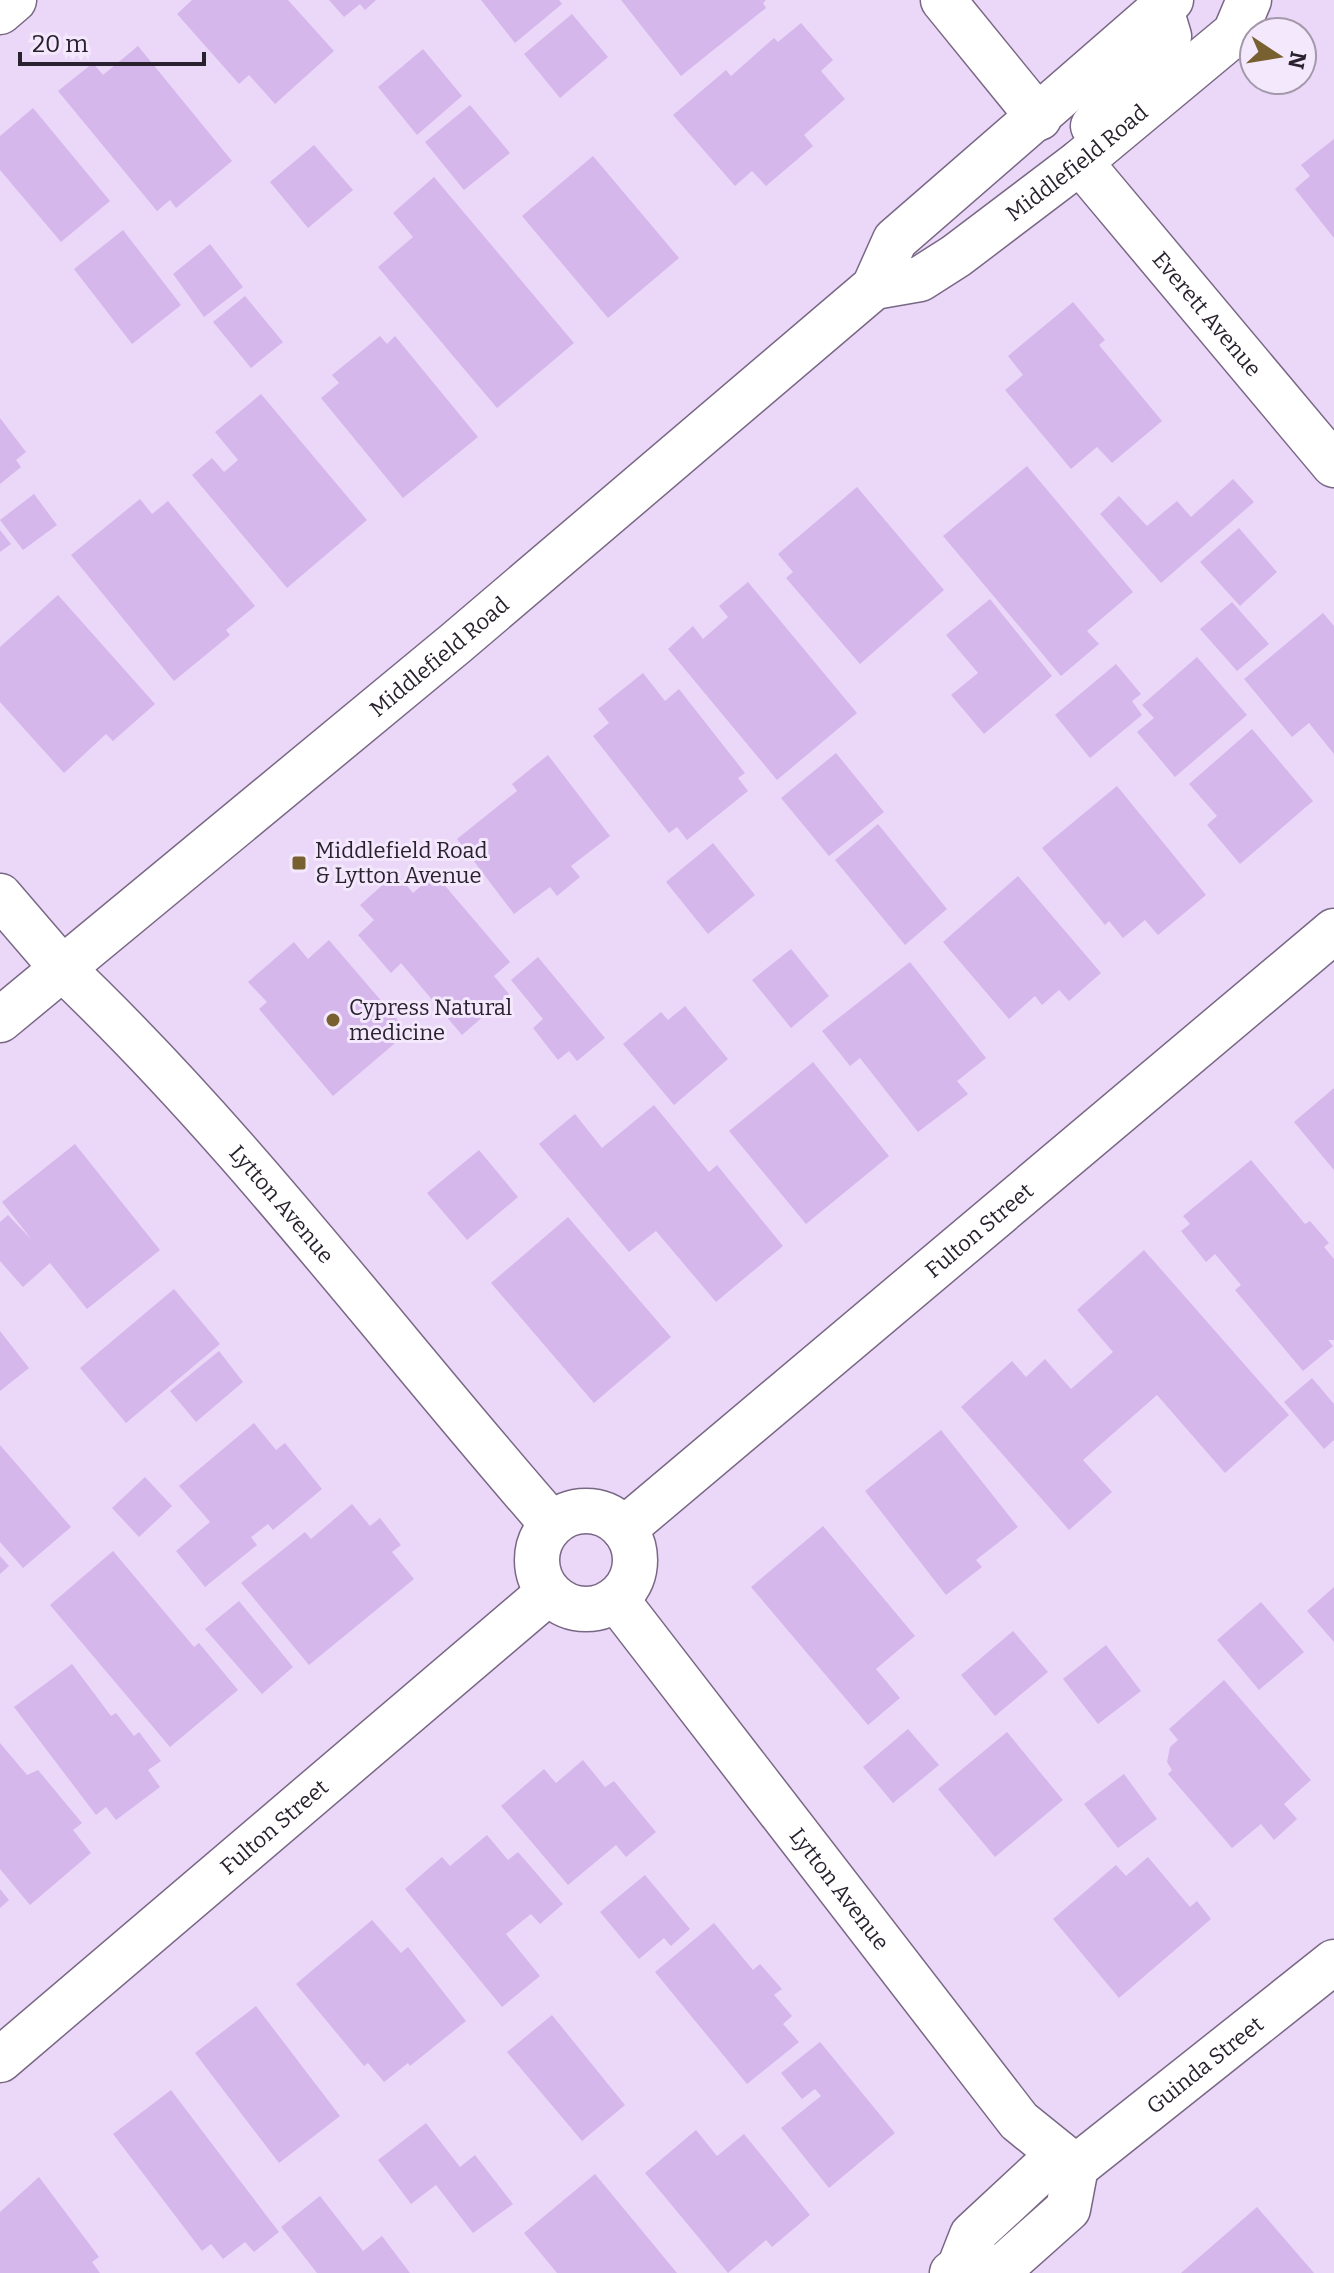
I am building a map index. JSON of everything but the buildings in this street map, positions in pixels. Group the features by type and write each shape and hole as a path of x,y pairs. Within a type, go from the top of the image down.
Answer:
{"street":[{"path":"0,12 14,0"},
{"path":"943,0 1039,118 1030,163 974,217 956,256"},
{"name":"Middlefield Road","path":"874,287 920,279 956,256 1080,162 1235,33 1249,0"},
{"path":"1080,162 1096,119 1169,36 1166,5"},
{"name":"Middlefield Road","path":"0,1020 456,643 874,287 895,240 1166,5"},
{"name":"Everett Avenue","path":"1080,162 1334,465"},
{"name":"Lytton Avenue","path":"0,896 61,967 115,1018 313,1237 552,1524"},
{"name":"Fulton Street","path":"624,1529 1334,931"},
{"path":"580,1511 597,1512 624,1529 632,1542 635,1558 627,1589 616,1599 589,1610 560,1603 548,1593 536,1567 536,1552 552,1524 580,1511"},
{"name":"Fulton Street","path":"0,2060 548,1593"},
{"name":"Lytton Avenue","path":"616,1599 1019,2121 1076,2167"},
{"name":"Guinda Street","path":"1076,2167 1334,1962"},
{"path":"958,2271 1004,2266 1068,2209 1076,2167"}],"place":[{"name":"Middlefield Road & Lytton Avenue","path":"299,863"},
{"name":"Cypress Natural medicine","path":"333,1020"}]}
